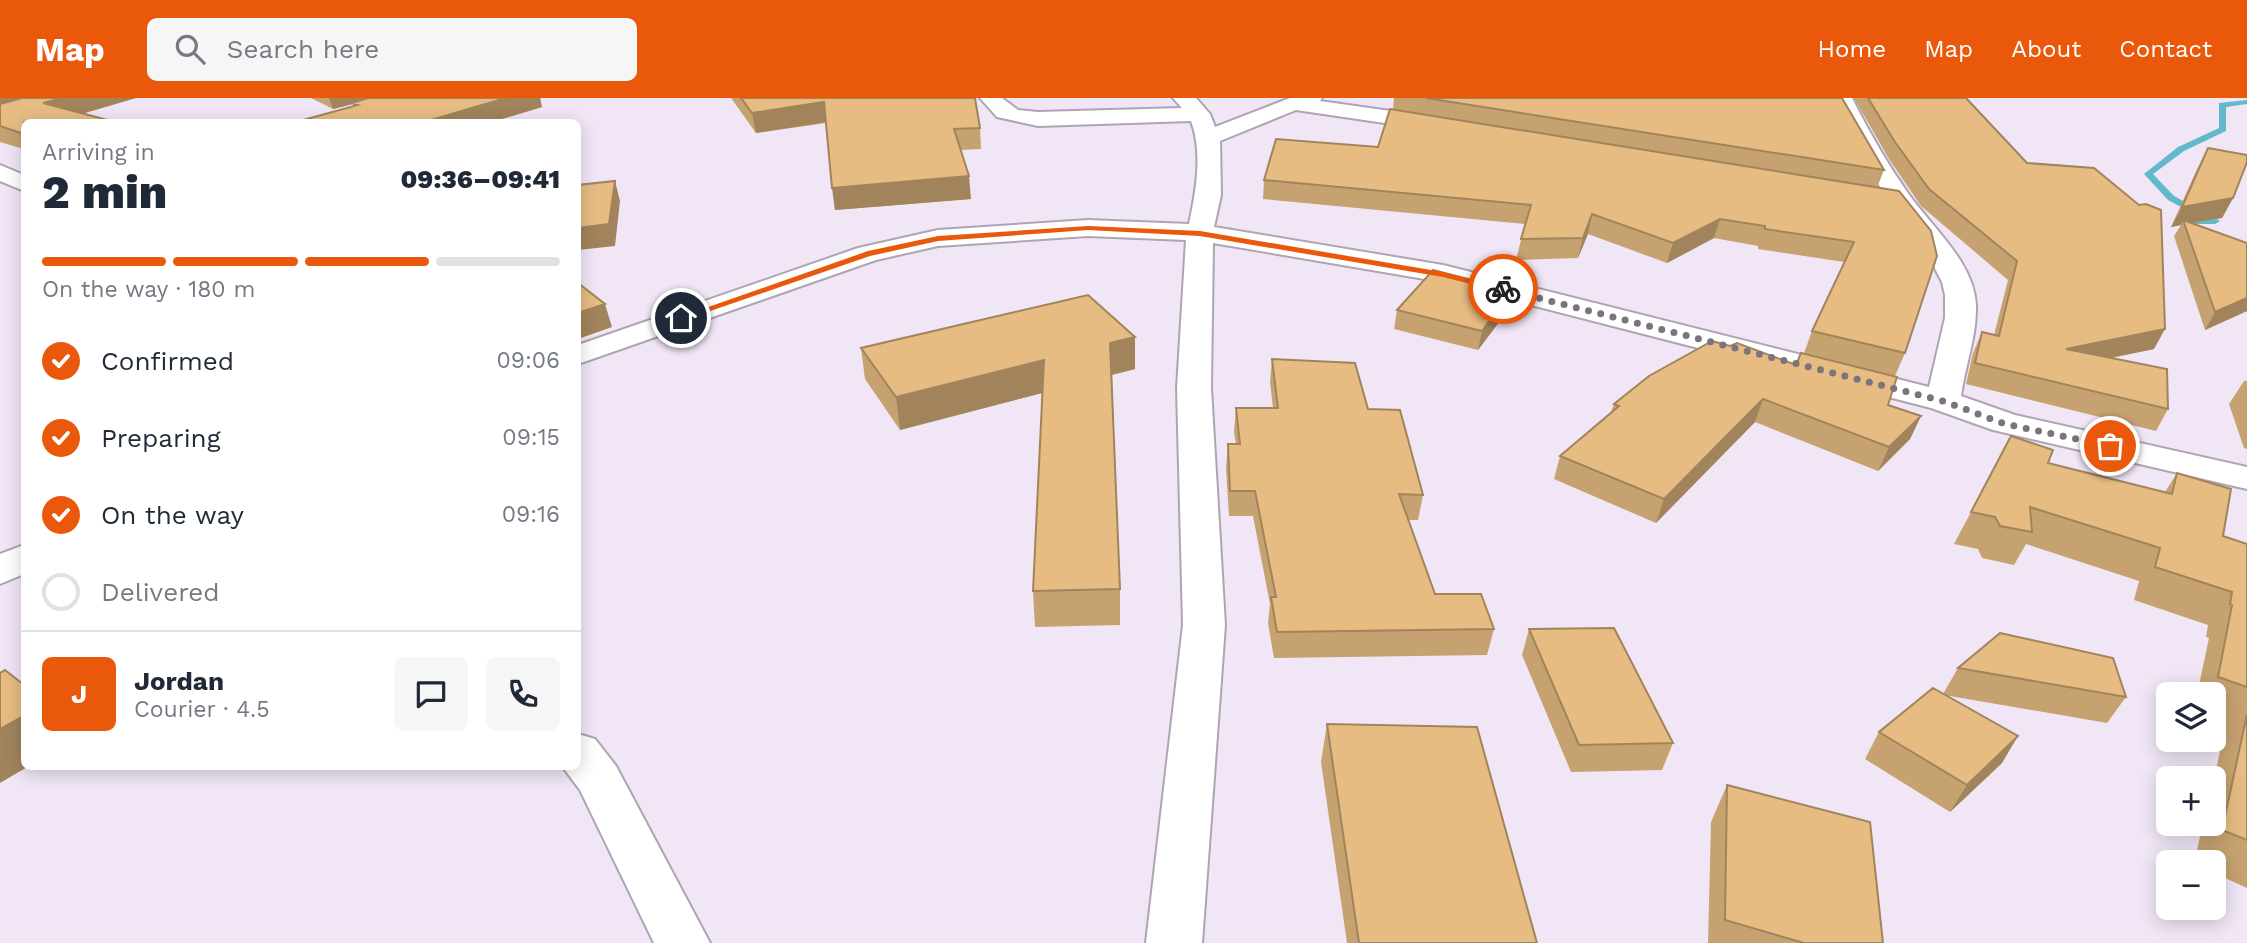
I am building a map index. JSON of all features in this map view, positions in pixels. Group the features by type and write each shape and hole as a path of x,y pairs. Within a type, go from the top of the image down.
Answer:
{"street":[{"path":"991,98 995,107 1015,117 1038,119 1255,117 1303,101 1458,128"},
{"path":"1841,98 1888,200 1942,255 1961,296 1956,340 1945,381 1943,401"},
{"path":"1174,943 1205,625 1194,388 1200,233 1208,195 1197,117"},
{"path":"0,172 21,182"},
{"path":"581,354 868,254 938,239 1088,228 1200,233 1443,274 1943,401 2005,424 2247,478"},
{"path":"0,571 21,560"},
{"path":"581,756 599,779 682,943"}],"building":[{"path":"22,98 63,98 43,103 104,119 21,119 21,133 0,126 0,104"},
{"path":"368,98 506,98 434,119 307,119 358,105 352,103"},
{"path":"741,98 975,98 980,128 954,129 969,176 832,188 824,102 752,113"},
{"path":"1426,98 1842,98 1884,170"},
{"path":"1868,98 1966,98 2027,163 2094,168 2139,205 2146,204 2161,210 2165,329 2066,349 2167,369 2168,409 1975,363 1982,332 1999,336 2017,261 1929,189"},
{"path":"1390,109 1899,191 1931,231 1937,256 1905,353 1812,331 1854,242 1765,229 1765,226 1720,219 1673,243 1592,214 1583,238 1521,239 1531,205 1264,180 1276,139 1378,147"},
{"path":"2208,148 2247,155 2247,162 2233,198 2182,207"},
{"path":"615,181 609,224 581,228 581,185"},
{"path":"2183,220 2247,243 2247,298 2215,312"},
{"path":"1433,270 1512,290 1482,331 1397,310"},
{"path":"581,285 605,304 581,312"},
{"path":"1088,295 1135,337 1110,343 1120,589 1033,591 1044,360 896,397 861,348"},
{"path":"1712,341 1730,346 1737,343 1796,365 1801,353 1897,377 1888,405 1921,416 1889,447 1763,399 1664,499 1560,456 1619,406 1614,404 1649,376"},
{"path":"1272,359 1355,363 1368,409 1400,410 1423,495 1399,494 1435,594 1481,594 1494,629 1277,632 1271,597 1276,597 1255,491 1230,491 1228,444 1240,444 1236,408 1278,408"},
{"path":"2011,436 2053,450 2048,463 2172,494 2177,473 2231,489 2223,536 2247,544 2247,687 2218,677 2232,605 2232,592 2155,567 2160,548 2030,507 2032,532 2000,526 1995,517 1971,512"},
{"path":"1614,628 1673,743 1579,745 1529,629"},
{"path":"2000,633 2113,658 2126,697 1958,668"},
{"path":"5,670 21,683 21,718 0,729 0,673"},
{"path":"1933,688 2018,736 1967,785 1879,732"},
{"path":"2247,714 2247,840 2226,832 2226,811"},
{"path":"1327,724 1477,727 1537,943 1359,943"},
{"path":"1727,785 1870,822 1883,943 1804,943 1725,920"}],"waterway":[{"path":"2185,222 2215,221 2171,198 2148,174 2181,149 2223,129 2222,105 2247,102"}],"way so far":[{"path":"1503,289 1943,401 2005,424 2110,446"}],"route":[{"path":"681,318 868,254 938,239 1028,230 1088,228 1200,233 1443,274 1503,289"}]}
